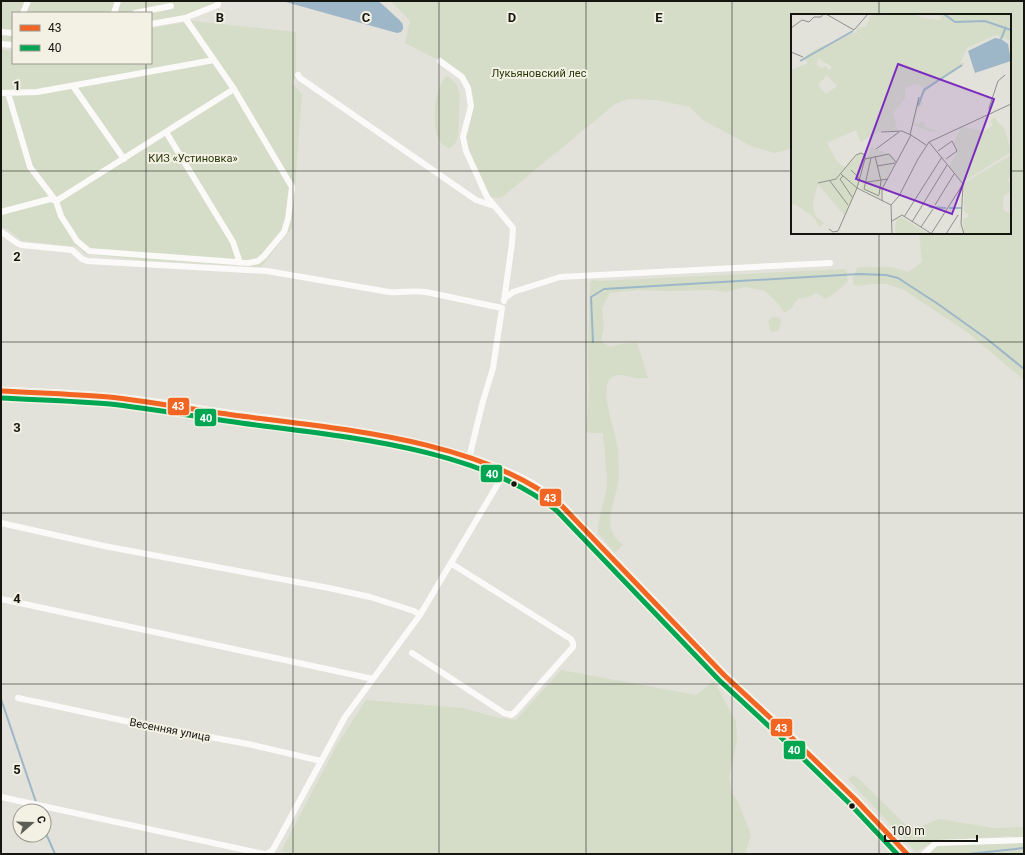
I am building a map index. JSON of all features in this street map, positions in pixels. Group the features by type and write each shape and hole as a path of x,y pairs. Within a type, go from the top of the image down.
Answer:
{"main road":[{"path":"1,391 53,393 123,399 337,428 415,443 469,458 527,482 548,493 562,506 724,675 855,799 907,854"}],"street":[{"path":"23,12 28,1"},
{"path":"114,12 118,1"},
{"path":"152,24 185,18 218,5 218,1"},
{"path":"140,12 171,6"},
{"path":"185,18 214,60 234,89 292,187 288,219 284,232 264,256 258,261 249,263 89,250 77,241 61,216 56,201 30,168 4,93 37,92 214,60"},
{"path":"1,32 12,33"},
{"path":"1,44 12,45"},
{"path":"440,61 462,77 468,88 471,106 463,137 466,151 487,197 513,228 493,368 469,458"},
{"path":"298,75 300,78 476,200 494,206"},
{"path":"73,86 124,159"},
{"path":"56,201 234,89"},
{"path":"166,132 233,242 240,263"},
{"path":"1,212 50,199 56,201"},
{"path":"1,232 7,235 15,243 72,250 82,259 87,261 267,270 389,292 426,292 502,308"},
{"path":"504,299 513,292 560,277 830,263"},
{"path":"1,797 265,854 272,851 345,717 420,615 452,564 505,472"},
{"path":"1,523 104,546 370,597 414,611 420,615"},
{"path":"412,653 504,713 511,715 573,647 571,639 452,564"},
{"path":"1,599 373,679"},
{"name":"Весенняя улица","path":"18,698 144,725 248,744 321,761"},
{"path":"924,854 936,843 1024,840"}],"green space":[{"path":"1,1 218,1 218,5 185,18 152,24 152,12 12,12 12,45 1,44"},
{"name":"Лукьяновский лес","path":"389,1 1024,1 1024,380 967,332 904,290 887,284 857,286 853,284 853,277 857,268 891,267 908,272 922,262 919,234 1011,234 1011,14 791,14 791,148 775,153 751,146 703,120 690,107 657,100 628,99 615,104 501,198 487,197 463,137 471,106 462,77 440,61 405,43 410,21 392,2"},
{"name":"КИЗ «Устиновка»","path":"193,21 296,32 296,77 292,83 302,94 292,228 261,267 143,260 85,254 78,247 22,241 6,228 1,228 1,49 12,51 12,64 152,64 152,28"},
{"path":"448,76 456,84 460,95 458,136 455,144 450,148 442,144 435,125 436,100 443,80"},
{"path":"846,269 848,281 826,299 816,293 809,297 797,299 792,308 784,313 778,303 765,291 745,287 726,292 713,290 638,290 610,293 602,308 604,327 601,341 610,347 621,344 637,343 648,378 618,375 609,380 607,386 607,403 617,442 619,470 617,489 610,522 613,534 623,545 615,553 598,533 598,525 606,491 607,479 603,433 592,433 587,432 586,430 589,391 588,354 590,282 593,280 599,281"},
{"path":"772,317 780,318 781,323 778,330 773,332 770,330 768,321"},
{"path":"561,670 696,695 714,681 736,722 737,740 729,777 732,793 738,802 751,835 745,854 292,854 281,851 337,745 366,700 463,708 499,718 516,720"},
{"path":"853,775 858,778 911,830 939,819 994,828 1024,827 1024,854 927,854 937,845 1019,841 1012,836 936,841 916,852 848,779"}],"water":[{"path":"282,1 378,1 402,23 403,29 401,32 397,33"}],"waterway":[{"path":"593,342 591,297 604,289 859,274 886,275 898,278 938,304 987,339 1024,369"},
{"path":"1,699 36,803"},
{"path":"50,843 55,854"},
{"path":"968,854 1024,848"}],"transit line":[{"name":"43","path":"1,391 109,397 365,433 409,441 452,452 492,466 529,484 562,506 724,675 855,799 907,854"},
{"name":"40","path":"1,398 110,404 363,440 449,458 488,472 525,489 557,511 719,680 850,804 897,854"}]}
